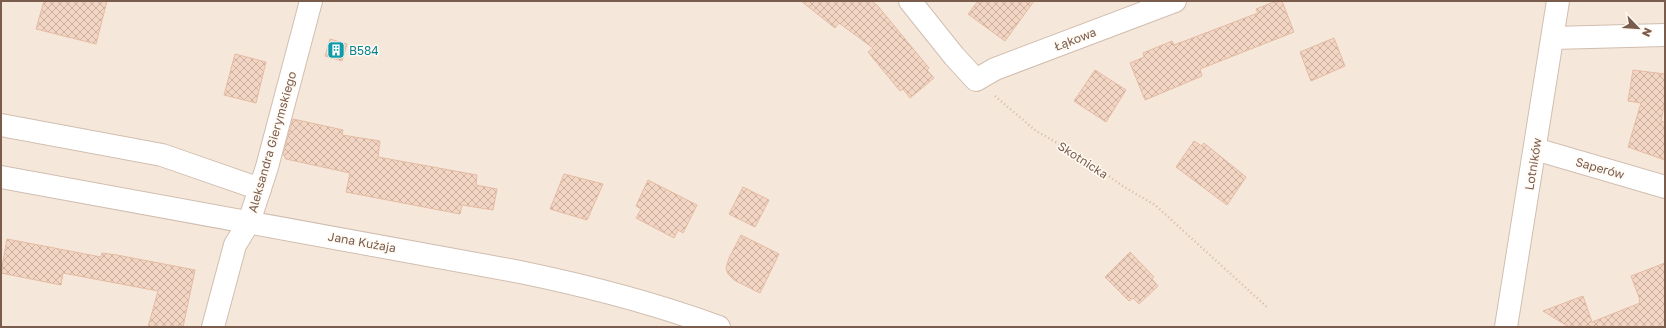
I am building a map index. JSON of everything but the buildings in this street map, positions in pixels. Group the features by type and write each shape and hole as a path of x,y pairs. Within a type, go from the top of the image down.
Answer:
{"street":[{"name":"Aleksandra Gierymskiego","path":"213,327 235,245 249,222 260,189 311,1"},
{"path":"910,1 954,56 976,80"},
{"name":"Łąkowa","path":"976,80 995,69 1175,1"},
{"name":"Lotników","path":"1506,327 1558,1"},
{"path":"1553,38 1665,35"},
{"path":"1,125 162,155 260,189"},
{"name":"Saperów","path":"1535,149 1665,187"},
{"name":"Jana Kużaja","path":"1,177 423,253 582,285 647,303 719,327"}],"path":[{"name":"Skotnicka","path":"976,80 1036,130 1084,158 1121,185 1155,205 1267,307"}],"shaded area":[{"path":"1,1 1665,1 1665,327 1,327"}],"place":[{"name":"B584","path":"336,50"}]}
